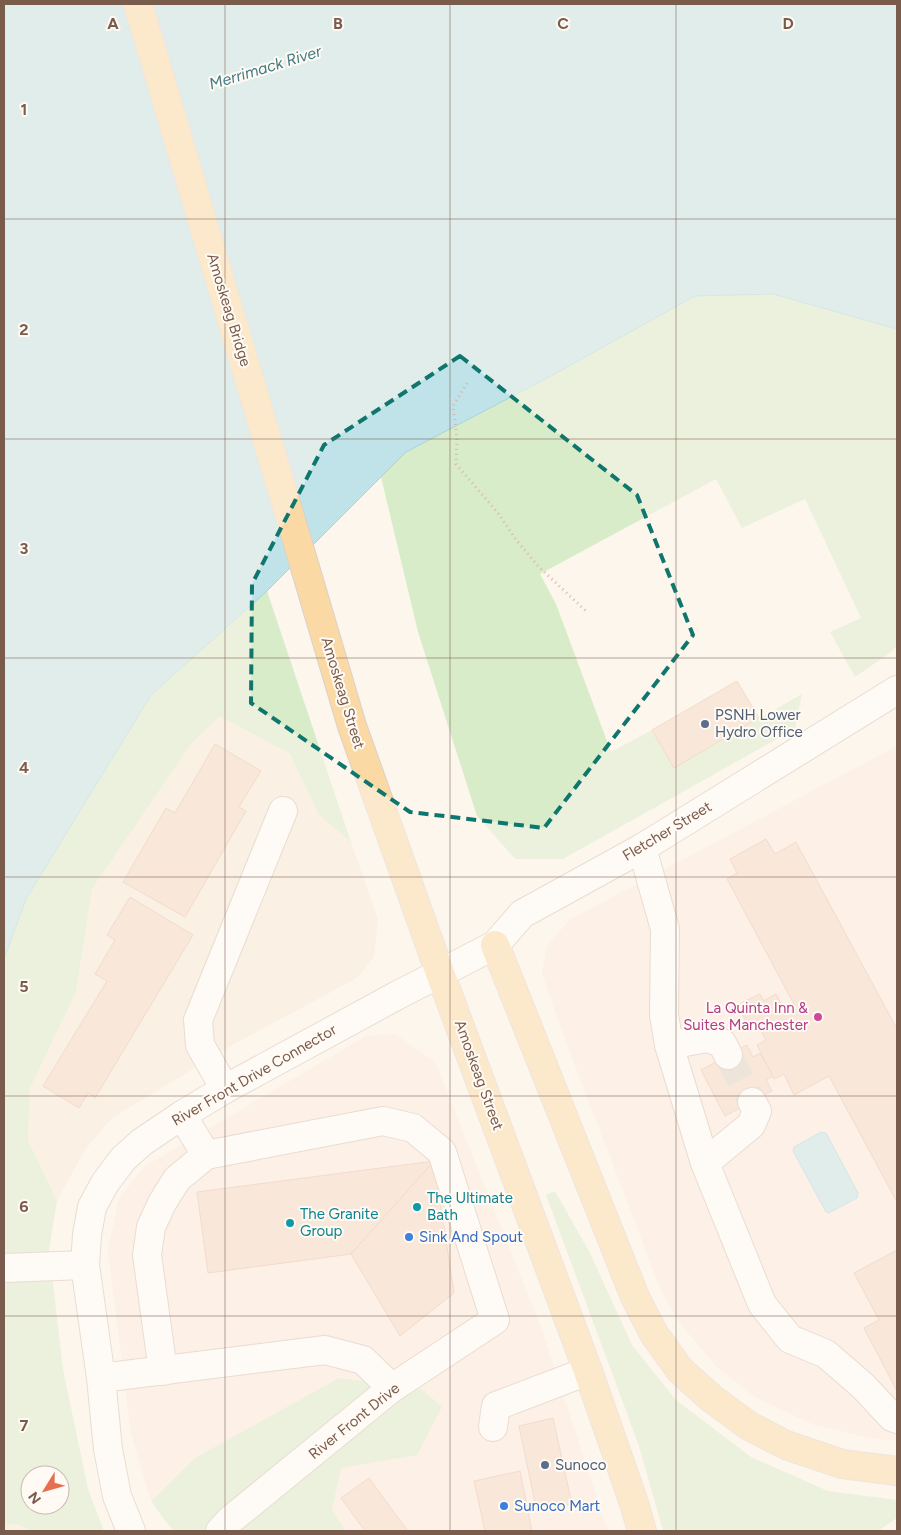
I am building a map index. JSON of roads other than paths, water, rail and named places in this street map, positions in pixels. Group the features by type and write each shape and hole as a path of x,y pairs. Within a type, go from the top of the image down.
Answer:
{"main road":[{"name":"Amoskeag Bridge","path":"138,4 320,616"},
{"name":"Amoskeag Street","path":"320,616 352,726 440,973 588,1371 642,1531"},
{"path":"494,946 635,1297 654,1334 680,1370 710,1398 749,1426 786,1445 842,1464 897,1471"}],"street":[{"name":"Fletcher Street","path":"440,973 494,946 522,914 642,848 897,690"},
{"path":"225,1088 200,1045 198,1020 283,811"},
{"path":"642,848 665,929 664,1015 669,1045 705,1163 762,1304 790,1339 826,1354 863,1386 892,1417 897,1419"},
{"name":"River Front Drive Connector","path":"128,1530 117,1496 108,1449 101,1378 85,1264 87,1235 92,1207 105,1182 122,1159 136,1147 225,1088 440,973"},
{"path":"669,1045 707,1038 722,1043 728,1055"},
{"path":"705,1163 751,1124 757,1111 752,1102"},
{"path":"163,1371 147,1255 152,1226 162,1203 178,1179 206,1155 182,1115"},
{"name":"River Front Drive","path":"206,1155 383,1121 413,1128 442,1152 494,1320 392,1388 229,1521 220,1531"},
{"path":"4,1268 85,1264"},
{"path":"101,1378 325,1350 363,1360 392,1388"},
{"path":"493,1427 496,1406 588,1371"}],"water":[{"name":"Merrimack River","path":"4,4 897,4 897,329 773,294 695,296 551,376 406,452 267,591 151,695 26,899 4,959"},
{"path":"821,1132 826,1133 858,1193 857,1198 829,1213 826,1212 793,1151 794,1147"}],"tunnel":[{"path":"728,1055 752,1102"}],"place":[{"name":"PSNH Lower Hydro Office","path":"705,724"},
{"name":"La Quinta Inn & Suites Manchester","path":"818,1017"},
{"name":"The Ultimate Bath","path":"417,1207"},
{"name":"The Granite Group","path":"290,1223"},
{"name":"Sink And Spout","path":"409,1237"},
{"name":"Sunoco","path":"545,1465"},
{"name":"Sunoco Mart","path":"504,1506"}]}
